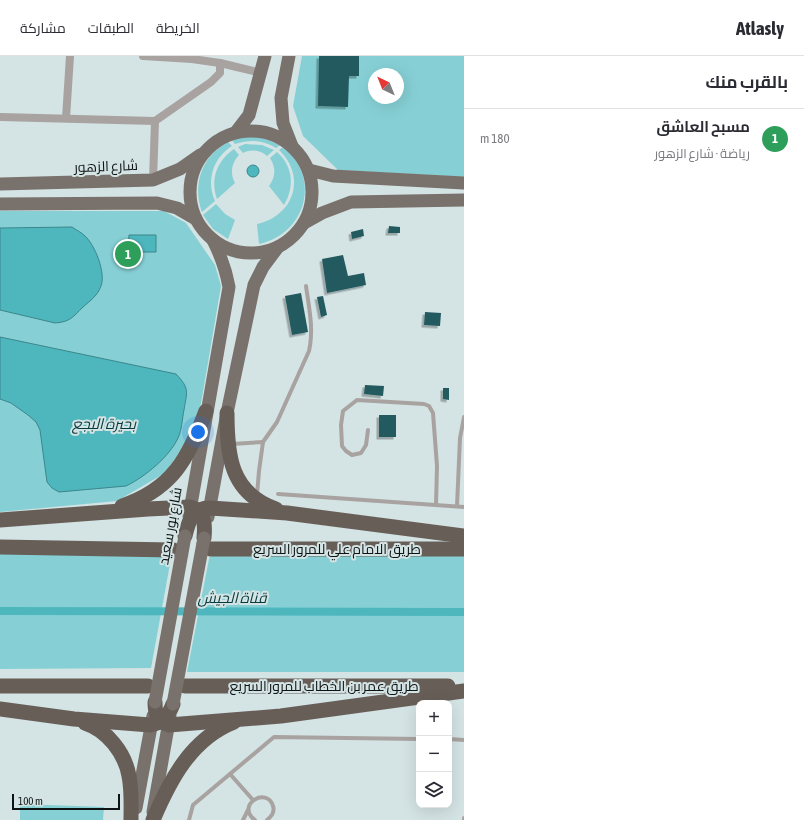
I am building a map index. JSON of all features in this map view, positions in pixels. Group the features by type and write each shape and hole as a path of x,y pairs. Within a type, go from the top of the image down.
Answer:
{"highway":[{"path":"104,512 141,499 154,492 168,480 187,455 196,439 206,411"},
{"path":"227,413 228,445 232,465 241,484 257,499 272,508 287,513"},
{"path":"0,520 104,512 287,513 464,536"},
{"path":"185,536 189,522 199,512"},
{"path":"199,512 204,523 208,544"},
{"name":"طريق الامام علي للمرور السريع","path":"208,544 464,549"},
{"path":"0,547 173,550"},
{"path":"0,686 148,686"},
{"name":"طريق عمر بن الخطاب للمرور السريع","path":"185,686 464,686"},
{"path":"0,709 74,719 241,719 281,716 464,691"},
{"path":"155,702 155,711 162,718"},
{"path":"74,719 89,724 100,731 113,742 120,753 129,774 132,820"},
{"path":"152,820 178,769 196,747 217,731 241,719"}],"main road":[{"path":"236,132 249,114 262,73 265,56"},
{"path":"289,56 281,98 283,123 292,146"},
{"path":"256,131 275,135 292,146 302,157 309,170 313,188 311,206 304,223 293,237 278,247 262,252 245,253 228,249 213,240 203,230 196,219 191,202 190,184 195,167 205,152 219,140 236,132 256,131"},
{"name":"شارع الزهور","path":"0,184 153,180 180,169 205,152"},
{"path":"309,170 320,174 333,176 464,183"},
{"path":"304,223 322,212 351,202 464,200"},
{"path":"0,204 157,203 177,208 196,219"},
{"name":"شارع بور سعيد","path":"199,512 206,411 229,287 225,267 213,240"},
{"path":"199,512 227,413 254,285 263,266 278,247"},
{"name":"شارع بور سعيد","path":"155,702 185,536"},
{"path":"132,820 162,718 208,544"},
{"path":"152,820 162,718"}],"street":[{"path":"66,118 70,56"},
{"path":"143,56 192,58 262,73"},
{"path":"0,117 154,121 211,82 220,73 220,63"},
{"path":"153,180 154,121"}],"lane":[{"path":"257,499 263,442 277,422 309,351 312,327 306,286"},
{"path":"368,430 366,445 361,453 352,455 342,446 341,425 344,411 357,400 424,404 429,406 433,414 434,423 437,466 436,505"},
{"path":"457,506 460,438 464,417"},
{"path":"228,445 263,442"},
{"path":"278,494 464,507"},
{"path":"189,820 193,804 274,737 416,739"},
{"path":"452,740 464,740"},
{"path":"230,774 253,800"},
{"path":"243,820 253,800 256,798 264,798 271,802 273,810 268,820"},
{"path":"249,808 250,815 255,820"}],"shaded area":[{"path":"302,56 464,56 464,177 338,170 303,136 293,106"},
{"path":"243,137 261,137 280,145 276,148 266,143 256,141 246,141 235,144 232,140"},
{"path":"228,142 232,146 225,151 216,163 211,178 212,193 215,201 202,212 198,191 202,172 212,155"},
{"path":"245,144 262,145 274,150 267,156 262,152 256,151 243,153 238,147"},
{"path":"283,147 295,160 302,174 305,189 303,203 298,217 288,229 275,238 259,244 257,224 270,220 280,213 288,204 292,194 294,183 293,172 288,161 279,150"},
{"path":"234,149 239,155 234,161 232,169 232,176 235,183 217,199 214,184 216,171 223,159"},
{"path":"277,152 286,164 291,177 290,191 284,205 269,186 274,176 273,165 270,158"},
{"path":"216,204 225,214 235,220 228,239 213,229 203,215"},
{"path":"0,211 164,211 186,223 215,265 221,286 197,427 165,473 117,501 0,512"},
{"path":"0,553 172,553 151,668 0,669"},
{"path":"210,554 464,554 464,672 187,672"},
{"path":"20,804 104,807 103,820 20,820"}],"water":[{"path":"253,165 257,167 259,171 257,175 253,177 249,175 247,171 249,167"},
{"path":"72,227 89,240 99,260 102,280 100,289 96,295 71,318 55,323 0,310 0,228"},
{"path":"129,235 156,235 156,252 128,252"},
{"name":"بحيرة البجع","path":"0,337 176,374 184,383 186,394 180,432 174,445 163,459 149,472 126,486 59,492 52,488 47,482 40,430 36,422 11,403 0,399"}],"building":[{"path":"319,56 359,56 359,76 349,76 348,107 318,106"},
{"path":"389,226 400,227 400,233 388,233"},
{"path":"363,229 364,236 352,239 351,232"},
{"path":"343,255 348,276 364,273 366,285 327,293 322,259"},
{"path":"301,293 308,332 292,335 285,296"},
{"path":"323,296 327,315 321,317 317,297"},
{"path":"425,312 441,313 440,326 424,325"},
{"path":"365,385 384,386 383,396 364,394"},
{"path":"443,388 449,388 449,400 443,399"},
{"path":"379,415 396,415 396,437 379,437"}],"waterway":[{"name":"قناة الجيش","path":"0,611 464,612"}],"tunnel":[{"path":"173,550 211,549"}],"place":[{"name":"مسبح العاشق","path":"128,254"}]}
